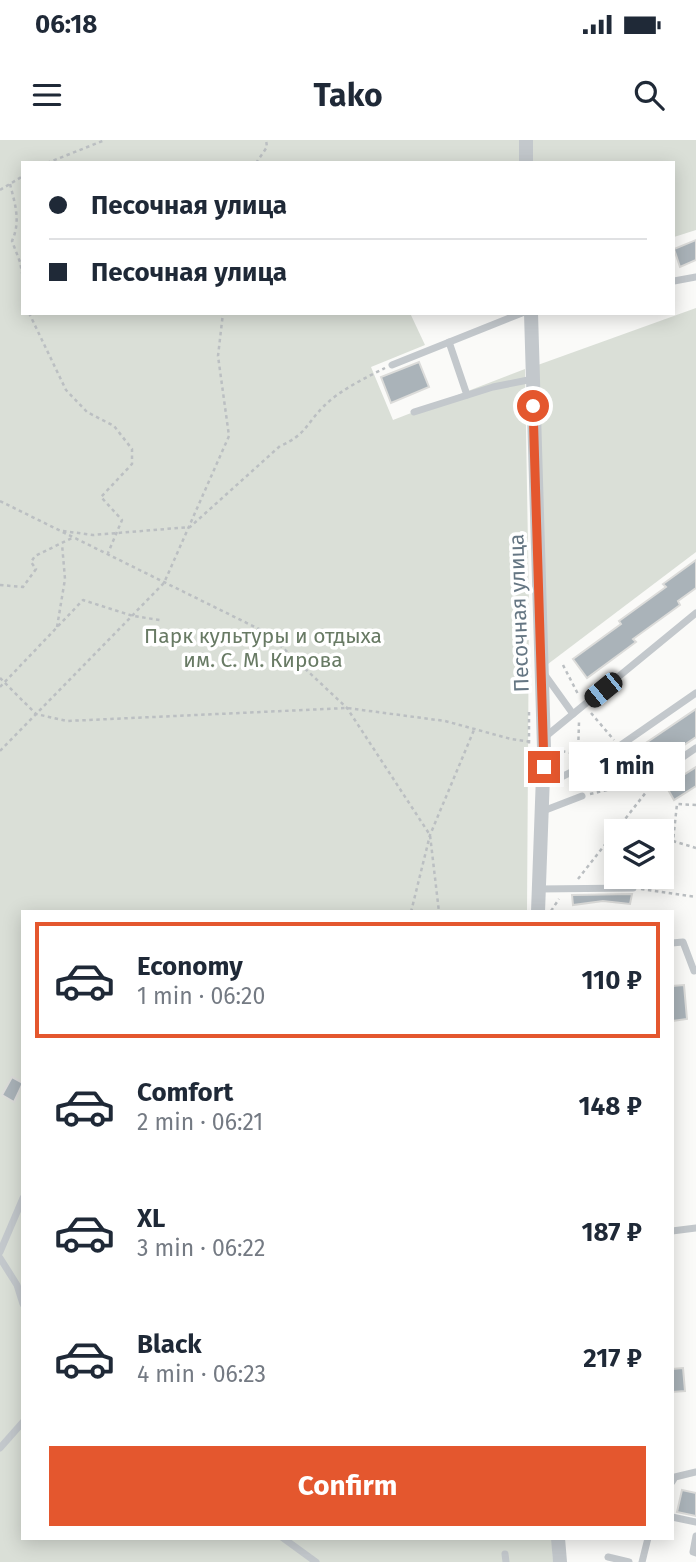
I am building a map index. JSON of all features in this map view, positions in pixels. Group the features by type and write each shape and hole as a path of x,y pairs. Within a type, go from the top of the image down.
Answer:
{"street":[{"path":"526,140 526,161"},
{"name":"Песочная улица","path":"531,315 544,737 538,910"},
{"path":"558,1540 560,1562"}],"lane":[{"path":"675,281 696,277"},
{"path":"392,365 517,315"},
{"path":"449,342 467,395"},
{"path":"414,412 493,387 533,379"},
{"path":"544,737 696,613"},
{"path":"542,670 579,709"},
{"path":"543,786 620,746 696,693"},
{"path":"650,783 696,748"},
{"path":"542,811 582,796"},
{"path":"539,889 604,888"},
{"path":"674,943 683,942 695,971"},
{"path":"0,1252 21,1203"},
{"path":"674,1231 696,1228"},
{"path":"0,1258 17,1285 21,1298"},
{"path":"0,1448 21,1424"},
{"path":"674,1479 696,1472"},
{"path":"674,1517 696,1522"},
{"path":"696,1535 693,1552 696,1553"},
{"path":"286,1540 316,1562"},
{"path":"642,1562 648,1540"},
{"path":"608,1557 629,1562"}],"path":[{"path":"85,140 88,147"},
{"path":"52,161 105,140"},
{"path":"257,161 267,147 266,140"},
{"path":"0,190 21,177"},
{"path":"10,184 18,213 17,230 12,241 21,267"},
{"path":"30,315 66,390 86,411 114,426 132,449 132,464 101,497 122,520 108,553"},
{"path":"0,751 164,583 229,436 218,356 223,315"},
{"path":"60,530 93,536 190,527 280,446 298,439 326,404 392,365"},
{"path":"0,501 267,633 346,708 430,835 439,910"},
{"path":"0,585 23,587 36,569 31,562 35,556 74,537"},
{"path":"57,627 65,579 62,543"},
{"path":"0,687 83,600 133,616 160,620"},
{"path":"563,665 579,709 577,769"},
{"path":"0,678 36,714 67,721 346,708 445,721 528,743 544,737"},
{"path":"579,709 620,746"},
{"path":"411,910 430,835 475,729"},
{"path":"582,796 650,783"},
{"path":"552,910 650,783"},
{"path":"696,805 677,804 673,841 696,848"},
{"path":"640,889 696,897"}],"green space":[{"name":"Парк культуры и отдыха им. С. М. Кирова","path":"0,140 696,140 696,230 675,237 675,161 21,161 21,315 411,315 425,345 371,367 393,420 525,369 529,606 527,910 21,910 21,1540 552,1540 553,1562 0,1562"},
{"path":"696,308 696,552 548,664 535,366"}],"building":[{"path":"696,240 696,260 680,267 675,249"},
{"path":"419,362 429,387 391,403 381,377"},
{"path":"696,560 696,588 678,601 680,605 633,639 636,642 587,678 573,659 621,624 619,621 666,587 663,584"},
{"path":"696,709 696,737 647,770 634,751"},
{"path":"696,767 696,786 674,800 666,786"},
{"path":"632,894 630,904 603,901 573,905 572,895"},
{"path":"684,985 687,1019 674,1021 674,986"},
{"path":"12,1077 21,1082 14,1102 2,1095"},
{"path":"683,1368 685,1391 674,1392 674,1369"},
{"path":"682,1490 696,1493 696,1516 677,1512"}],"route":[{"path":"533,406 544,767"}]}
